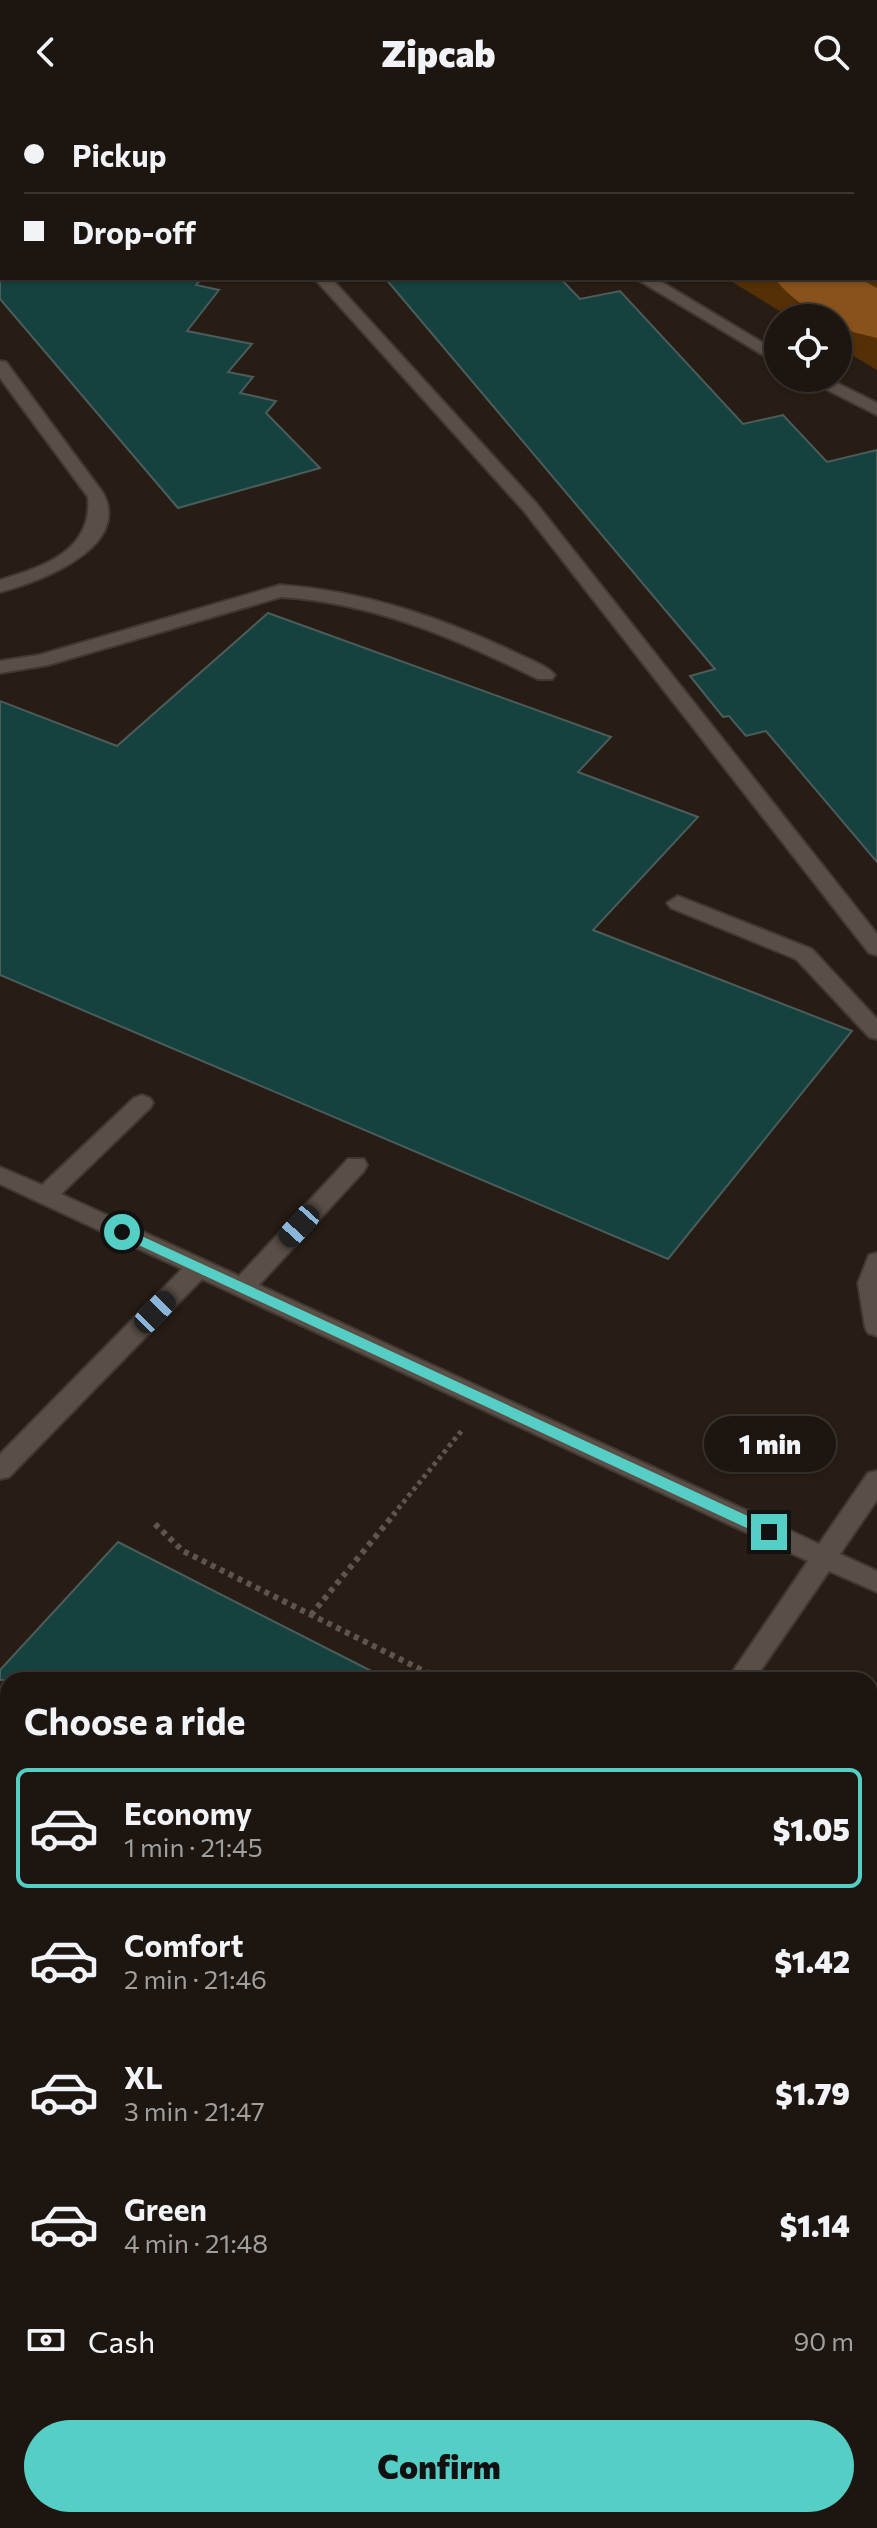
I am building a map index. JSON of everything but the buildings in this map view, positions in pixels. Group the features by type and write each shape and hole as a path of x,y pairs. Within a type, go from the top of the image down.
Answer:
{"street":[{"path":"324,280 530,507 877,948"},
{"path":"646,280 764,351"},
{"path":"0,366 97,497 102,514 94,533 73,554 39,575 0,586"},
{"path":"841,392 877,410"},
{"path":"0,667 41,661 280,591 321,592 380,607 460,634 545,675"},
{"path":"678,903 804,954 877,1032"},
{"path":"45,1196 142,1103"},
{"path":"243,1287 356,1165"},
{"path":"0,1175 877,1582"},
{"path":"877,1261 870,1283 877,1327"},
{"path":"0,1470 199,1267"},
{"path":"746,1672 877,1480"}],"path":[{"path":"311,1615 486,1401"},
{"path":"155,1524 183,1551 426,1672"}],"shaded area":[{"path":"729,280 877,280 877,370 852,355 852,304 768,304"}],"waterway":[{"path":"812,280 877,317"}],"route":[{"path":"122,1232 769,1532"}]}
